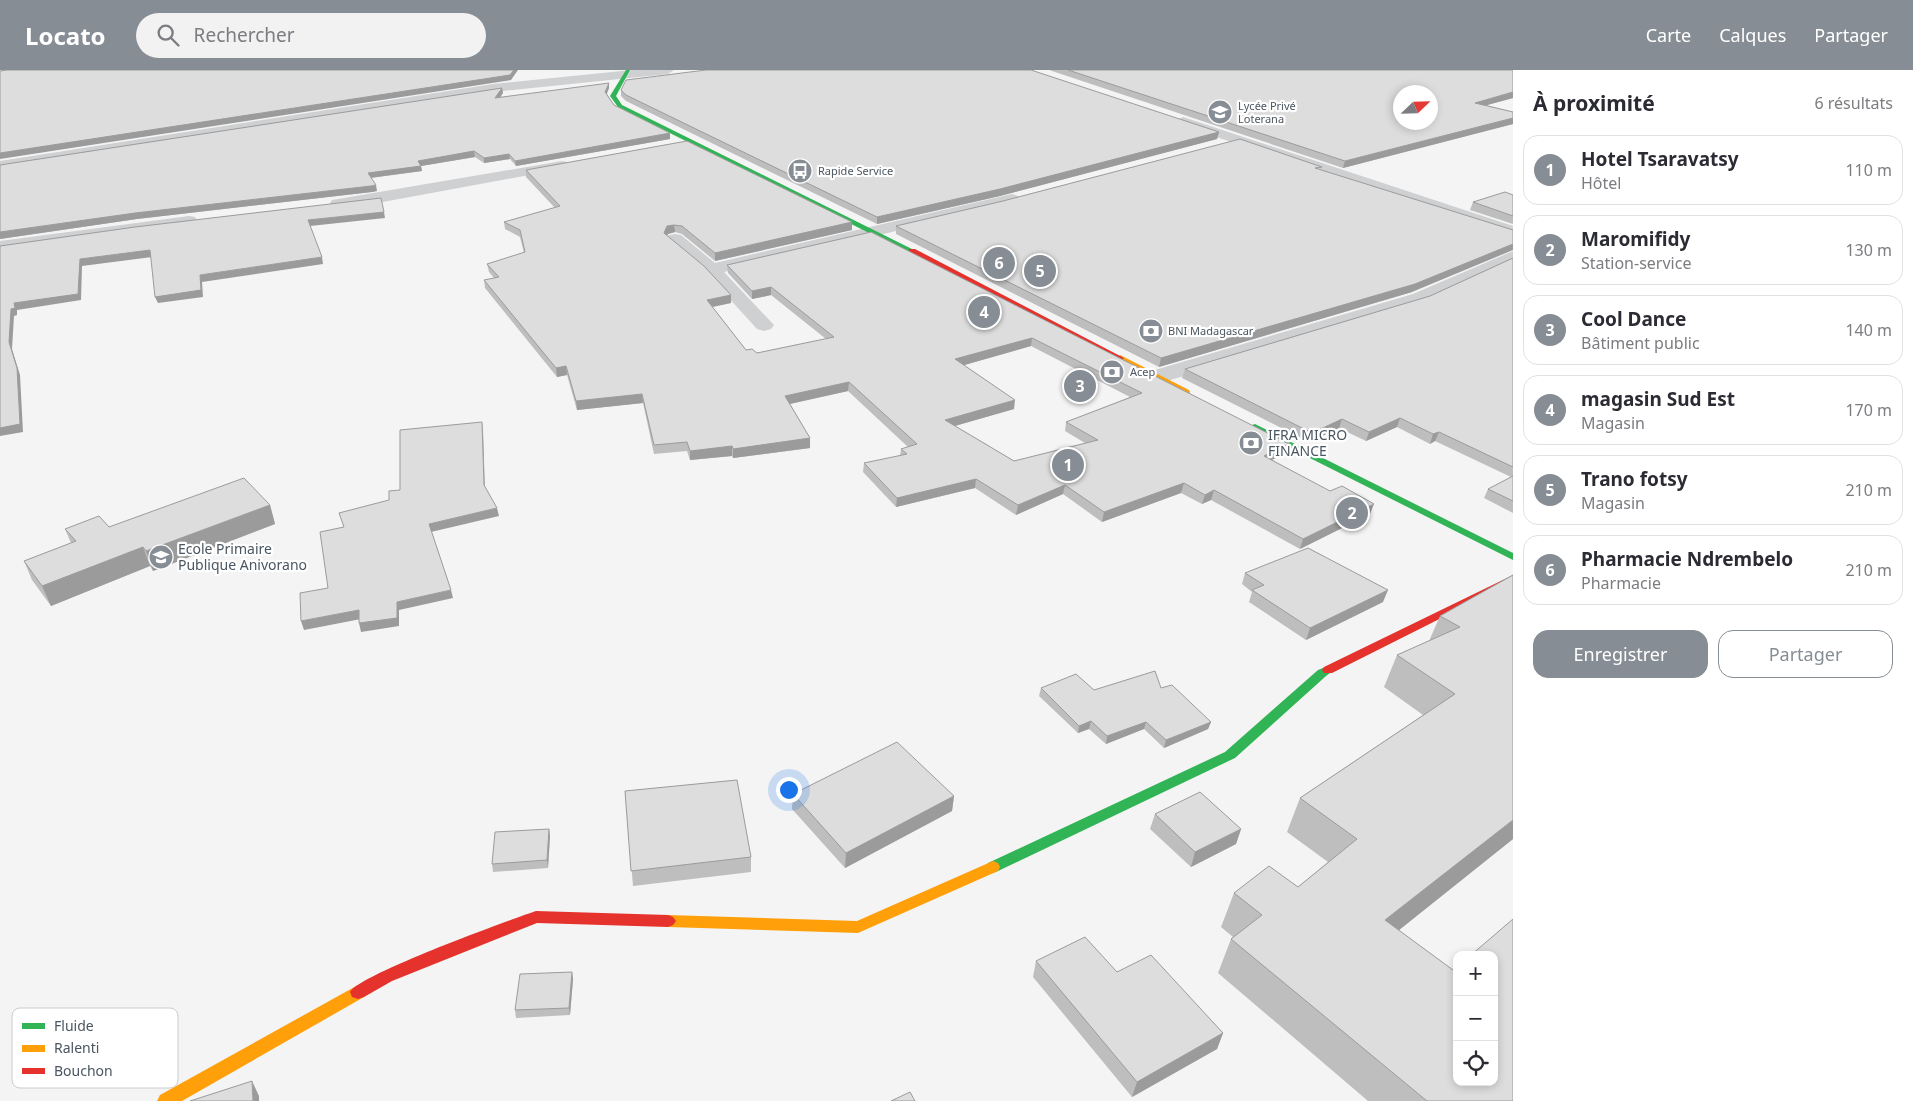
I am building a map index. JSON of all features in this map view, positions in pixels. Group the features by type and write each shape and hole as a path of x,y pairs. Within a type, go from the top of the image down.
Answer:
{"main road":[{"path":"627,73 613,96 620,106 872,231 1201,400"},
{"path":"1245,422 1513,557"},
{"path":"166,1101 386,976 536,917 858,927 1003,862 1230,755 1322,673 1513,578"}],"street":[{"path":"0,165 493,88 668,70"},
{"path":"1172,118 1513,232"},
{"path":"1210,148 1238,140"},
{"path":"665,146 691,141"},
{"path":"324,205 372,199 580,162"},
{"path":"712,269 1031,194"},
{"path":"0,246 137,226 200,220"},
{"path":"675,239 712,269 764,325"},
{"path":"1156,377 1420,298 1513,256"}],"building":[{"path":"514,70 510,75 0,153 0,71"},
{"path":"706,70 1031,70 1219,132 1000,189 877,217 626,95 621,90 626,80"},
{"path":"1068,70 1513,70 1513,92 1475,103 1513,112 1513,118 1345,161"},
{"path":"609,83 605,92 614,105 670,133 515,161 509,154 484,158 474,151 418,161 421,166 368,173 376,185 371,186 135,213 0,232 0,165 502,88 495,98"},
{"path":"1240,139 1322,167 1315,168 1513,230 1513,244 1415,284 1161,358 896,226 1003,201"},
{"path":"687,141 852,222 715,253 682,226 667,226 664,233 704,266 731,295 707,300 746,350 752,349 757,353 834,337 771,287 752,291 727,265 871,232 1289,444 1264,456 1330,491 1342,486 1374,504 1303,539 1214,490 1205,495 1184,483 1104,512 1065,485 1018,505 976,479 897,498 864,463 907,454 901,449 917,444 849,382 785,396 810,438 733,449 732,446 690,451 687,442 654,445 642,394 576,401 566,366 556,368 484,280 499,277 487,264 525,252 520,230 504,222 560,206 526,170","holes":["1032,338 1142,393 1066,422 1098,440 1014,461 945,420 1015,400 955,359"]},
{"path":"1505,192 1513,195 1513,216 1473,202"},
{"path":"381,198 384,212 308,220 322,257 200,275 201,290 155,297 150,250 80,259 78,294 14,303 15,308 11,309 9,342 17,368 20,424 0,428 0,246 135,227"},
{"path":"1513,258 1513,467 1439,432 1433,434 1400,418 1369,432 1342,419 1312,433 1185,369 1430,296"},
{"path":"482,422 484,485 497,508 429,524 451,590 397,602 397,618 359,623 359,610 301,621 300,593 328,588 320,532 344,527 339,513 389,500 389,491 400,490 400,430"},
{"path":"1513,476 1513,501 1488,489"},
{"path":"244,478 270,505 146,551 143,547 42,586 24,561 76,541 65,529 99,516 109,527"},
{"path":"1308,548 1388,590 1310,628 1252,590 1264,585 1245,573"},
{"path":"1513,575 1513,820 1385,920 1453,970 1453,1086 1498,1086 1498,951 1476,951 1513,919 1513,1101 1427,1101 1231,939 1262,915 1234,893 1269,866 1298,887 1357,839 1300,798 1455,694 1397,655 1460,627 1440,616"},
{"path":"1155,671 1161,688 1172,685 1211,722 1166,740 1146,722 1107,736 1091,721 1079,726 1041,688 1076,674 1094,690"},
{"path":"897,742 954,796 846,853 793,794"},
{"path":"737,780 751,857 631,871 625,791"},
{"path":"1200,792 1241,829 1195,852 1155,814"},
{"path":"549,829 547,860 492,864 495,832"},
{"path":"1085,937 1117,972 1151,955 1223,1033 1137,1082 1036,961"},
{"path":"572,972 569,1008 515,1010 520,974"},
{"path":"252,1081 253,1101 190,1101"},
{"path":"910,1092 915,1101 891,1101"}],"traffic: fast":[{"path":"628,70 613,96 620,106 912,251"},
{"path":"1255,427 1513,557"},
{"path":"993,867 1230,755 1322,673 1328,670"}],"traffic: slow":[{"path":"1120,358 1186,392"},
{"path":"668,921 858,927 993,867"},
{"path":"166,1101 358,992"}],"traffic: jam":[{"path":"912,251 1120,358"},
{"path":"1328,670 1513,578"},
{"path":"358,992 386,976 536,917 668,921"}],"place":[{"name":"Lycée Privé Loterana","path":"1220,112"},
{"name":"Rapide Service","path":"800,171"},
{"name":"Pharmacie Ndrembelo","path":"999,263"},
{"name":"Trano fotsy","path":"1040,271"},
{"name":"magasin Sud Est","path":"984,312"},
{"name":"BNI Madagascar","path":"1151,331"},
{"name":"Acep","path":"1112,372"},
{"name":"Cool Dance","path":"1080,386"},
{"name":"IFRA MICRO FINANCE","path":"1251,443"},
{"name":"Hotel Tsaravatsy","path":"1068,465"},
{"name":"Maromifidy","path":"1352,513"},
{"name":"Ecole Primaire Publique Anivorano","path":"161,557"}]}
